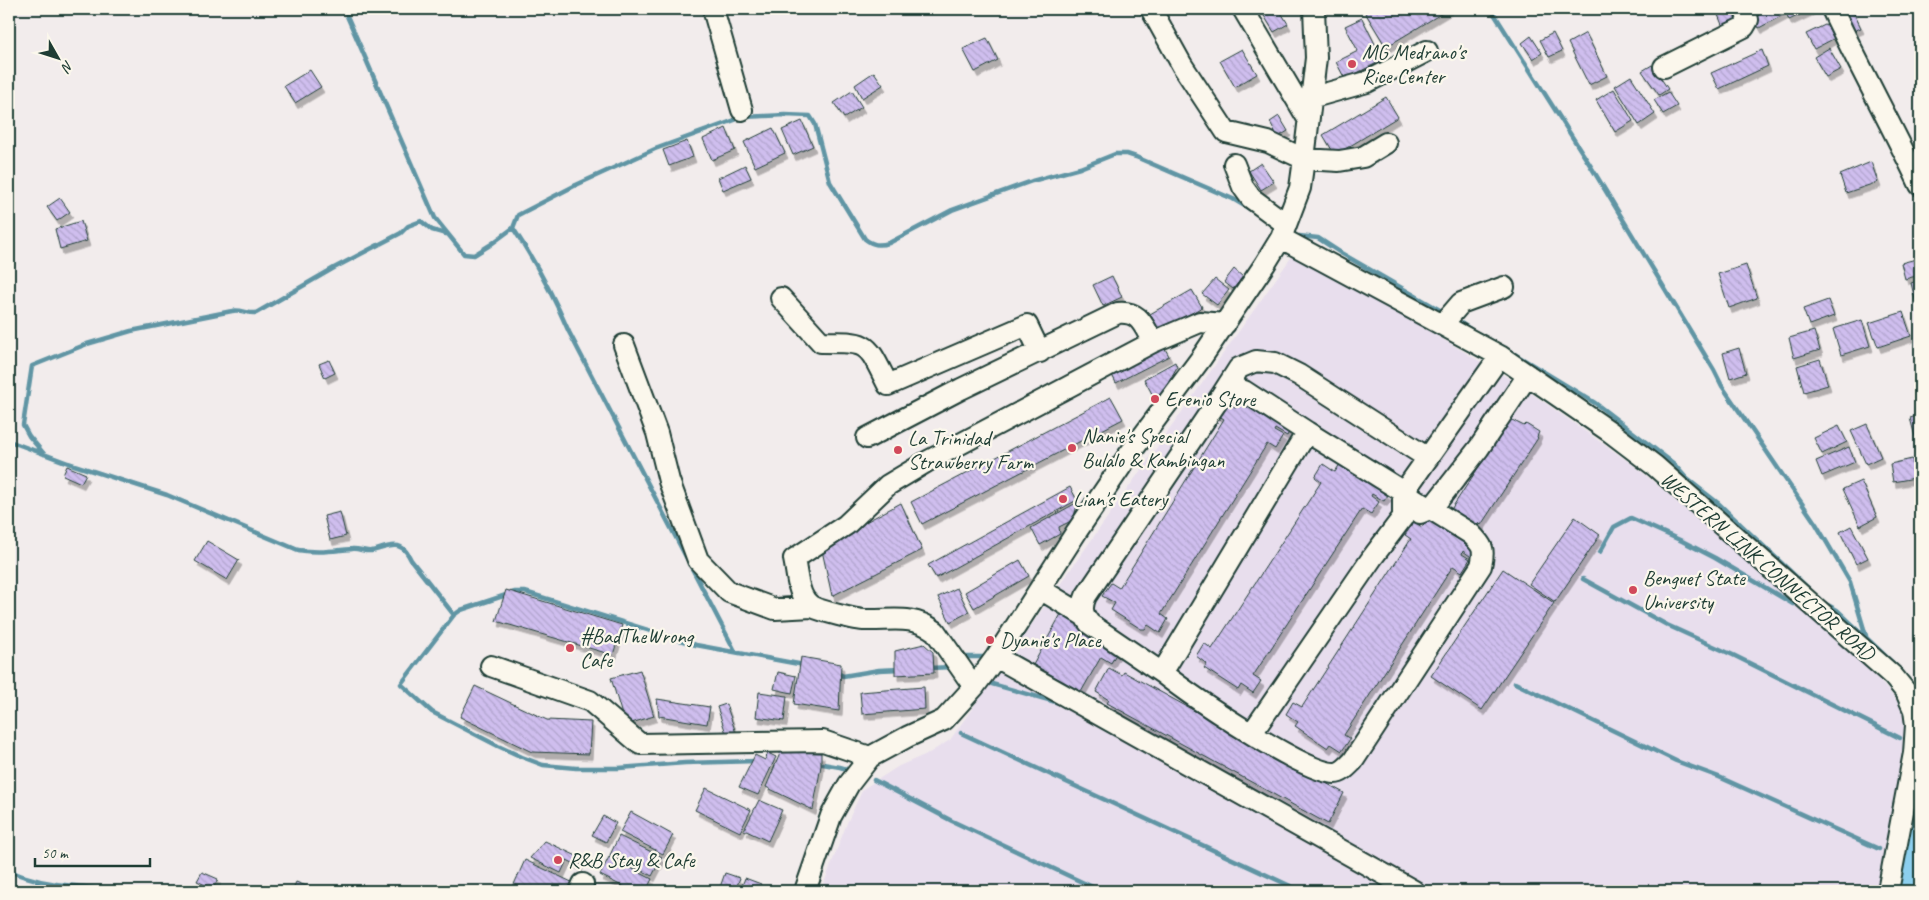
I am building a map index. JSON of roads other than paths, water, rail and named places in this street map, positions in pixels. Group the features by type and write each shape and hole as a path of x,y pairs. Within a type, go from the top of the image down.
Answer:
{"street":[{"path":"713,9 742,110"},
{"path":"1151,9 1182,65 1226,132 1268,142 1304,159 1339,161 1364,156 1386,143"},
{"path":"1243,9 1308,119"},
{"path":"804,891 831,816 848,784 870,757 944,720 974,687 996,657 1128,456 1225,324 1284,231 1300,188 1304,159 1316,58 1314,9"},
{"path":"1664,67 1744,27 1748,20 1745,9"},
{"path":"1832,9 1920,185"},
{"path":"1310,98 1367,82 1427,51"},
{"name":"WESTERN LINK CONNECTOR ROAD","path":"1234,164 1243,187 1251,198 1284,231 1447,319 1600,425 1655,466 1893,676 1906,692 1914,710 1916,725 1914,753 1888,891"},
{"path":"1447,319 1461,303 1504,287"},
{"path":"781,298 821,342 855,342 869,349 888,386 1027,325 1040,352"},
{"path":"867,438 960,389 1118,313 1128,312 1134,314 1153,342"},
{"path":"812,607 804,599 800,590 794,559 846,525 888,485 928,461 1153,342 1200,322 1225,324"},
{"path":"624,345 657,433 669,481 698,560 729,592 775,609 812,607 862,620 917,620 927,624 935,631 974,687"},
{"path":"1403,517 1403,493 1500,356"},
{"path":"1083,615 1082,605 1086,596 1239,368 1256,361 1275,363 1299,374 1428,458"},
{"path":"1252,733 1372,558 1403,517 1432,508 1479,448 1528,375"},
{"path":"1040,589 1083,615 1090,624 1178,686 1252,733 1321,772 1337,774 1353,761 1481,566 1483,555 1481,544 1471,534 1432,508 1403,493 1244,390 1229,389 1221,396"},
{"path":"1162,673 1307,432"},
{"path":"996,657 1414,891"},
{"path":"491,666 590,701 640,744 823,741 870,757"}],"waterway":[{"path":"344,9 435,218 464,254 474,255 513,228 518,215 576,185 655,149 743,117 810,116 815,124 830,182 865,239 876,244 889,243 952,210 1032,181 1080,168 1115,154 1127,154 1136,157 1233,199 1253,211"},
{"path":"1491,9 1590,165 1722,386 1816,524 1850,582 1866,636"},
{"path":"44,454 29,436 23,425 32,366 87,344 131,331 232,311 256,313 334,268 401,233 408,226 421,221 432,230 446,234"},
{"path":"513,228 543,278 569,332 735,651"},
{"path":"1299,236 1318,238 1445,313"},
{"path":"1453,318 1470,329"},
{"path":"1511,352 1595,403 1673,463 1686,478 1718,503 1808,588"},
{"path":"9,441 68,463 167,495 298,550 318,552 354,549 369,551 398,546 406,551 454,615"},
{"path":"1600,552 1614,527 1631,518 1715,558 1793,604"},
{"path":"1583,579 1667,625 1733,655 1900,738"},
{"path":"757,761 685,763 619,768 576,768 543,765 498,746 432,712 401,684 454,615 461,610 515,592 525,592 696,645 804,665"},
{"path":"1824,603 1837,610 1897,667"},
{"path":"966,657 984,657"},
{"path":"929,668 953,667"},
{"path":"836,672 843,676 879,670 901,669"},
{"path":"1515,683 1676,761 1719,777 1879,849"},
{"path":"992,684 1063,704"},
{"path":"961,733 1301,891"},
{"path":"817,763 853,771"},
{"path":"874,780 952,821 1101,891"},
{"path":"1909,891 1912,857 1920,814"},
{"path":"1905,861 1911,864"},
{"path":"9,871 49,883 113,891"},
{"path":"37,881 39,891"}],"place":[{"name":"MG Medrano's Rice Center","path":"1352,64"},
{"name":"Erenio Store","path":"1155,399"},
{"name":"Nanie's Special Bulalo & Kambingan","path":"1072,448"},
{"name":"La Trinidad Strawberry Farm","path":"898,450"},
{"name":"Lian's Eatery","path":"1063,499"},
{"name":"Benguet State University","path":"1633,590"},
{"name":"Dyanie's Place","path":"990,640"},
{"name":"#BadTheWrong Cafe","path":"570,648"},
{"name":"R&B Stay & Cafe","path":"558,860"}]}
